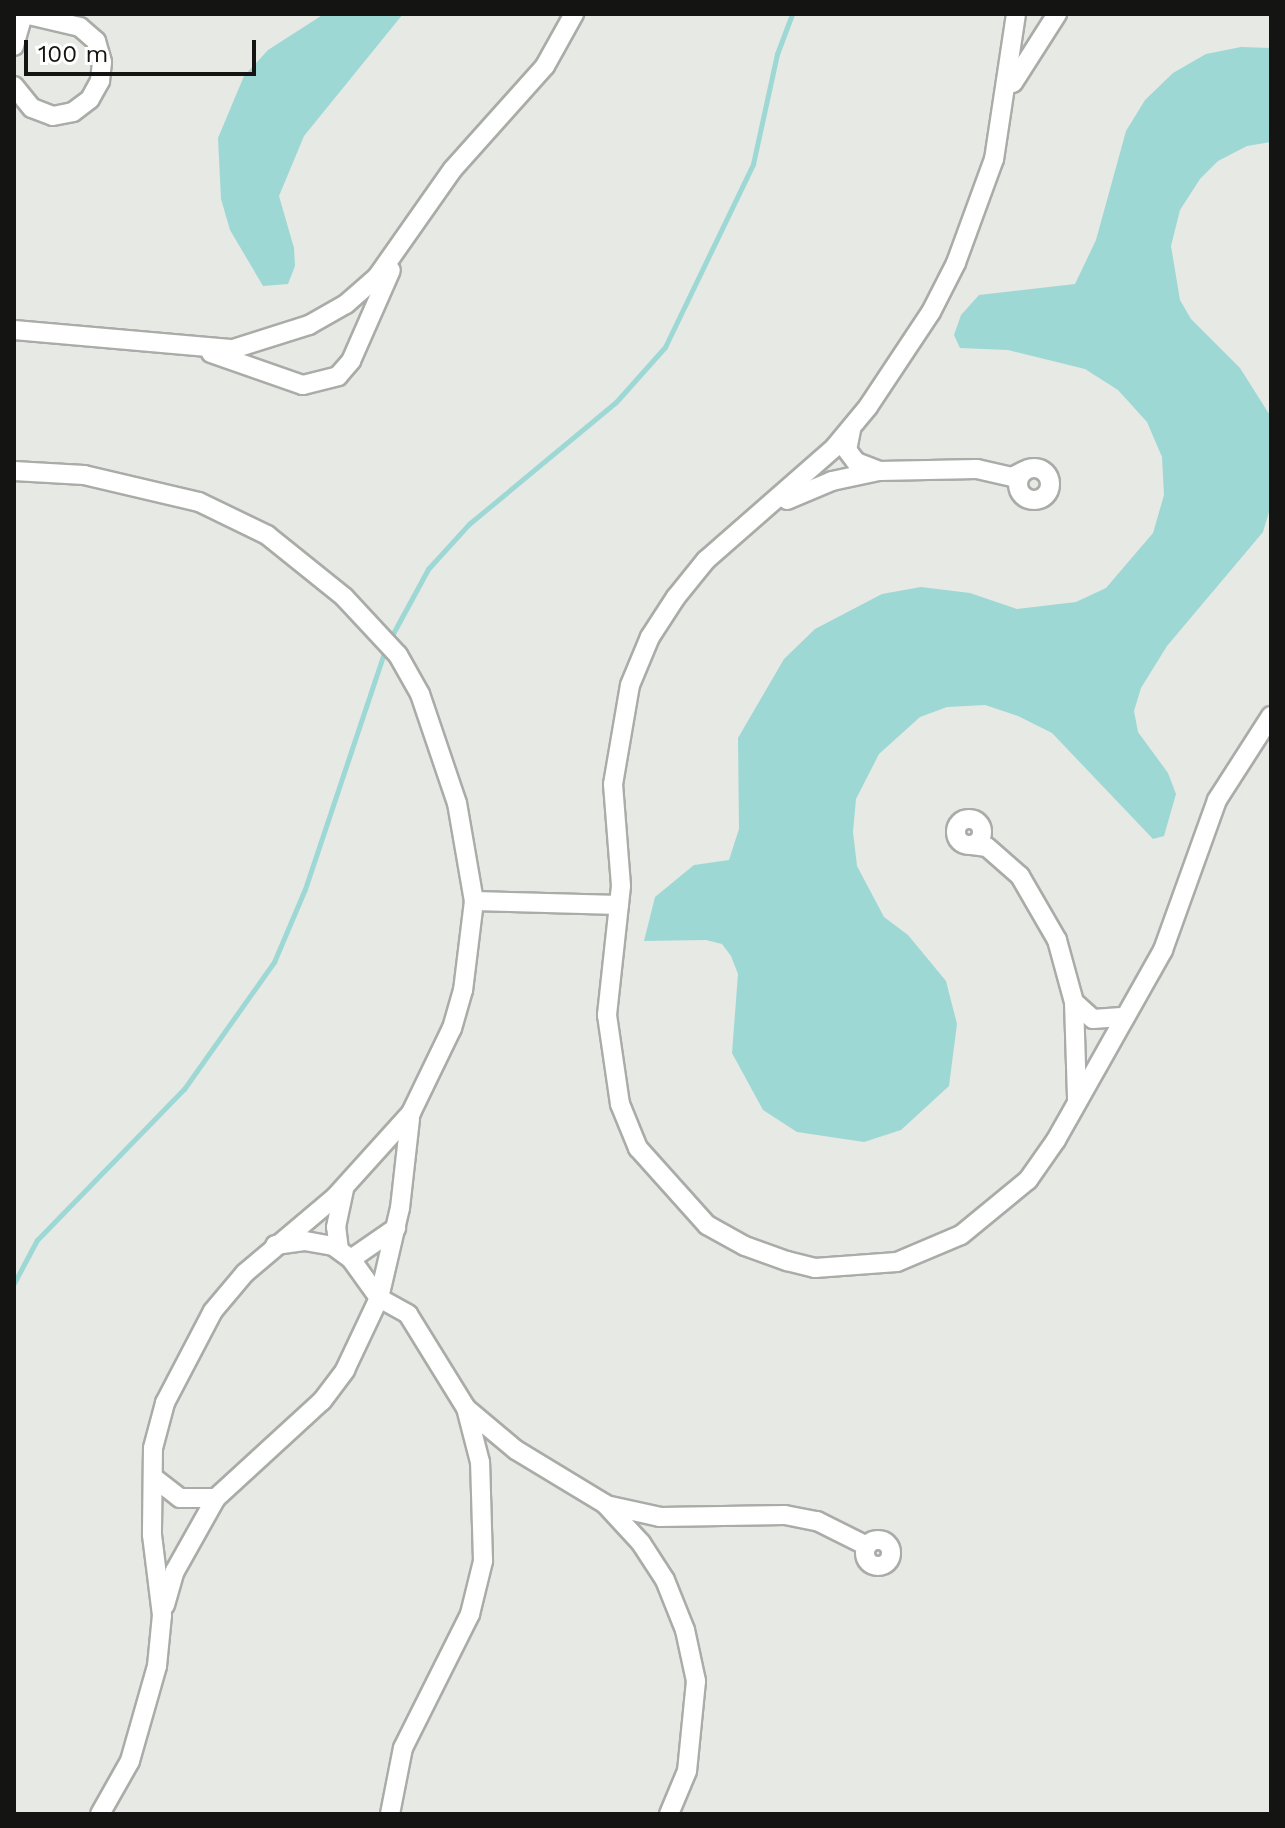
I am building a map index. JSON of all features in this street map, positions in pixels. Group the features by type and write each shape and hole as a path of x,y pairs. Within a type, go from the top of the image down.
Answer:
{"street":[{"path":"14,46 23,14 80,27 96,41 102,62 100,81 90,99 73,112 53,116 32,108 14,86"},
{"path":"200,349 303,385 338,376 351,361 402,246 453,169 545,66 574,14"},
{"path":"1016,14 1006,101 994,159 956,263 898,365 852,427 773,506 706,560 650,637 630,685 613,784 619,905 607,1015 620,1104 638,1148 673,1192 707,1225 745,1246 815,1268 897,1262 926,1252 1000,1208 1028,1180 1163,950 1217,800 1271,716"},
{"path":"1006,101 1031,48 1057,14"},
{"path":"14,330 118,336 200,349 233,349 309,325 346,304 402,246"},
{"path":"852,427 847,450 856,462 879,471"},
{"path":"773,506 832,481 879,471 977,469 1018,479"},
{"path":"14,471 84,475 143,486 236,516 309,569 372,627 398,655 444,754 474,901 463,990 452,1028 411,1113 345,1188 272,1246 213,1311 186,1356 165,1403 153,1448 152,1535 162,1615"},
{"path":"980,840 1020,876 1057,940 1074,1002 1077,1100"},
{"path":"474,901 619,905"},
{"path":"1074,1002 1093,1019 1125,1017"},
{"path":"100,1814 130,1761 149,1706 162,1615 175,1571 216,1498 322,1401 345,1370 379,1298 396,1228 411,1113"},
{"path":"345,1188 336,1227 345,1254 379,1298 408,1314 466,1408 480,1462 483,1561 470,1614 403,1748 390,1814"},
{"path":"345,1254 396,1228"},
{"path":"272,1246 315,1241 345,1254"},
{"path":"466,1408 516,1450 605,1504 641,1543 665,1580 685,1630 696,1681 687,1771 669,1814"},
{"path":"480,1462 516,1450"},
{"path":"153,1477 180,1498 216,1498"},
{"path":"605,1504 660,1517 785,1515 817,1521 867,1546"},
{"path":"641,1543 660,1517"}],"water":[{"path":"324,14 403,14 304,136 279,196 294,248 295,266 288,284 263,286 230,230 221,199 218,138 244,76 268,50"},
{"path":"1241,47 1271,48 1271,142 1247,146 1218,161 1200,179 1180,210 1171,246 1180,300 1191,319 1240,368 1271,417 1271,505 1263,532 1167,646 1141,688 1134,711 1138,732 1168,773 1176,794 1164,836 1153,839 1052,733 1018,716 985,705 947,707 920,717 879,754 856,799 853,832 857,866 884,917 908,935 946,981 957,1024 949,1086 901,1130 864,1142 797,1132 763,1110 732,1053 738,974 731,956 722,944 706,940 644,941 655,897 694,865 729,860 739,829 738,738 784,659 815,629 882,594 921,587 970,593 1017,609 1076,602 1106,588 1153,533 1164,495 1162,457 1147,422 1118,390 1085,369 1008,350 960,348 954,335 961,315 979,295 1075,284 1096,240 1126,131 1145,100 1173,73 1206,54"}],"waterway":[{"path":"390,639 428,569 469,524 616,402 665,347 753,164 777,54 792,14"},
{"path":"14,1283 37,1240 184,1089 274,962 305,889 386,647"}]}
